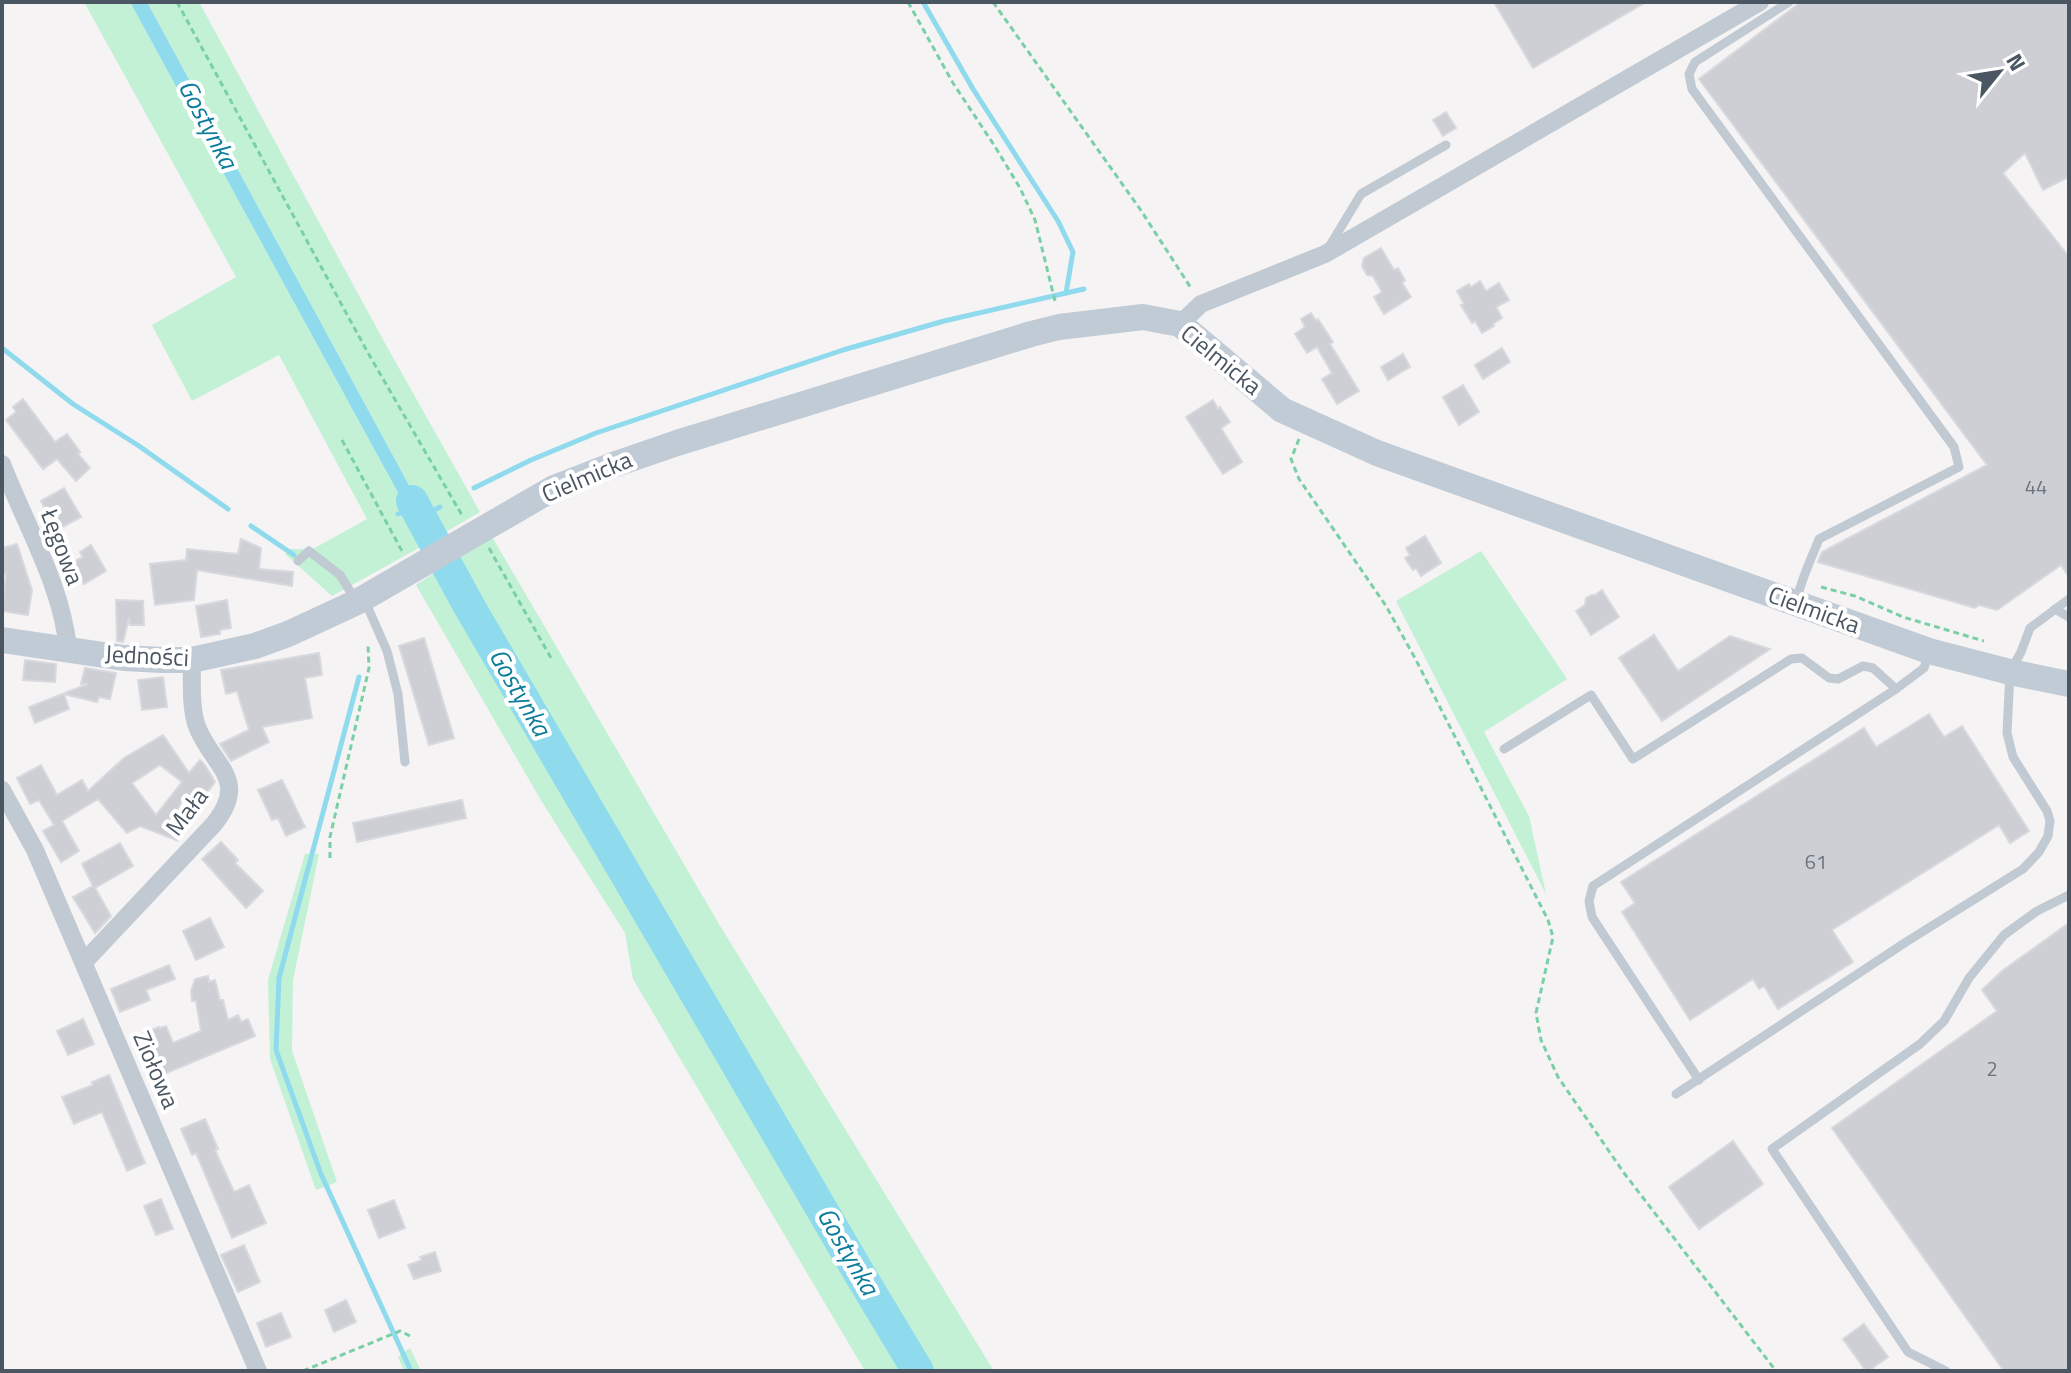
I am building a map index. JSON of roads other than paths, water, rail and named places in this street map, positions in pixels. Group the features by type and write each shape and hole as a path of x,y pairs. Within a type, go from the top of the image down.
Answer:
{"street":[{"path":"1180,324 1201,304 1325,254 1760,2"},
{"name":"Cielmicka","path":"288,634 360,600 409,560 471,535 554,488 613,465 1031,334 1059,327 1143,317 1180,324 1282,410 1377,453 1929,651 2069,684"},
{"name":"Łęgowa","path":"2,464 62,613 68,649"},
{"name":"Jedności","path":"2,640 124,658 192,660 255,646 288,634"},
{"name":"Mała","path":"84,962 214,824 228,803 226,775 196,725 192,660"},
{"name":"Ziołowa","path":"2,790 35,850 258,1371"}],"lane":[{"path":"1789,2 1695,62 1689,74 1692,89 1954,447 1959,467 1819,539 1800,582 1796,604"},
{"path":"1325,254 1361,194 1446,145"},
{"path":"298,561 309,551 340,575 360,600 387,651 398,694 405,762"},
{"path":"1676,1094 1906,942 2023,869 2039,852 2048,836 2050,821 2047,811 2013,757 2007,733 2010,672 2030,628 2069,599"},
{"path":"2055,609 2069,617"},
{"path":"1699,1080 1592,917 1589,901 1593,886 1896,689 1924,668 1929,651"},
{"path":"1504,749 1591,695 1633,759 1791,659 1802,658 1829,678 1838,679 1863,666 1873,668 1896,689"},
{"path":"1946,1371 1908,1352 1772,1149 1920,1044 1944,1021 1969,978 2004,935 2037,911 2069,895"}],"water":[{"path":"130,2 147,2 437,537 426,544"}],"waterway":[{"path":"474,488 596,433 843,350 944,321 1066,293 1073,252 1058,221 973,89 923,2"},
{"path":"1066,293 1084,289"},
{"path":"2,348 73,404 228,509"},
{"name":"Gostynka","path":"412,501 469,606 918,1371"},
{"path":"420,517 440,507"},
{"path":"398,514 412,509"},
{"path":"251,526 294,555"},
{"path":"359,677 279,978 276,1050 321,1174 411,1371"}]}
